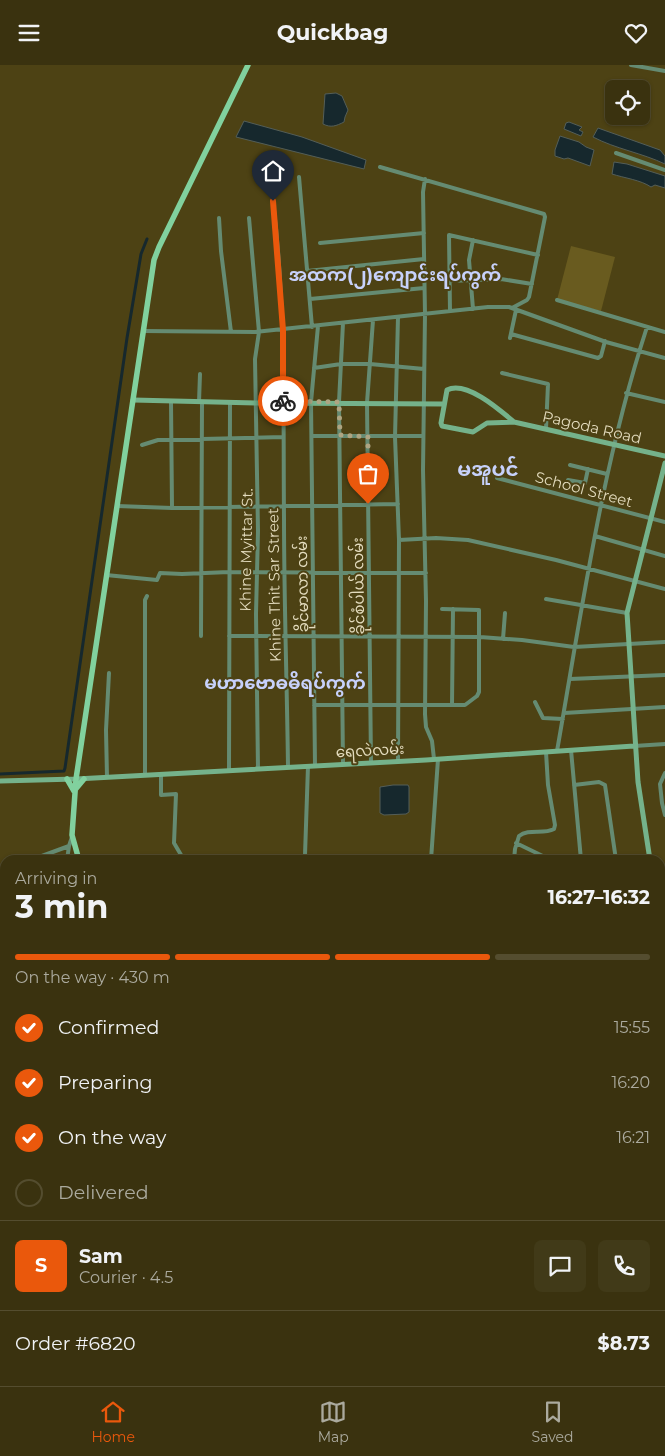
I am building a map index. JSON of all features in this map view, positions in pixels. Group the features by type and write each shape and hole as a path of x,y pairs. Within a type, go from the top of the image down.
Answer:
{"main road":[{"path":"78,855 72,835 74,791 154,260 158,247 248,65"},
{"name":"Pagoda Road","path":"514,422 484,397 466,390 449,388 447,390 442,426 473,432 487,423 514,422 665,456"},
{"path":"133,401 444,404"},
{"path":"649,855 634,746 627,613 665,463"},
{"name":"ရေလဲလမ်း","path":"0,781 84,779 634,746"},
{"path":"67,779 74,791"},
{"path":"74,791 84,779"}],"street":[{"path":"631,65 665,71"},
{"path":"616,153 665,170"},
{"path":"380,167 544,214 532,284 527,300 514,309 510,336 598,358 605,341"},
{"path":"299,177 312,327"},
{"path":"425,179 423,436 426,573 425,706 426,727 432,741 436,759 431,855"},
{"name":"Khine Thit Sar Street","path":"273,201 283,330 284,573 288,767"},
{"path":"219,218 231,332"},
{"name":"Khine Myittar St.","path":"249,218 259,332 255,359 258,506 258,769"},
{"path":"320,243 424,233"},
{"path":"450,311 448,236 538,255"},
{"path":"473,240 469,260 473,309"},
{"path":"307,271 424,259"},
{"path":"449,281 501,279 532,284"},
{"path":"310,299 424,288"},
{"path":"557,301 665,332"},
{"path":"143,331 259,332 495,307 514,309 605,341 665,358"},
{"path":"398,317 395,437 399,540 398,761"},
{"name":"ခိုင်စံပါယ် လမ်း","path":"371,763 368,403 373,320"},
{"path":"342,764 339,402 343,323"},
{"name":"ခိုင်မာလာ လမ်း","path":"315,766 311,402 318,326"},
{"path":"557,751 574,647 601,505 626,393 647,327"},
{"path":"314,368 341,364 370,364 424,369"},
{"path":"502,373 548,384 546,429"},
{"path":"200,374 201,636"},
{"path":"626,393 665,402"},
{"path":"171,401 172,509"},
{"path":"229,770 230,403"},
{"path":"312,436 423,436"},
{"path":"142,445 158,440 284,437"},
{"path":"570,465 608,474"},
{"path":"568,480 585,483 588,469"},
{"name":"School Street","path":"497,478 665,522"},
{"path":"117,505 172,509 284,505 398,504"},
{"path":"595,536 665,556"},
{"path":"399,540 425,538 468,540 556,559 665,589"},
{"path":"106,575 157,580 160,573 426,573"},
{"path":"145,775 145,601 147,595"},
{"path":"546,599 627,613"},
{"path":"314,705 467,705 478,694 479,610 442,609"},
{"path":"452,705 453,609"},
{"path":"503,639 505,613"},
{"path":"229,636 480,637 574,647 665,642"},
{"path":"107,777 106,730 109,673"},
{"path":"570,679 665,675"},
{"path":"535,702 543,718 563,719"},
{"path":"564,713 665,707"},
{"name":"ရေလဲလမ်း","path":"634,746 665,744"},
{"path":"571,750 581,855"},
{"path":"515,855 516,843 522,833 554,829 546,752"},
{"path":"305,855 308,766"},
{"path":"665,773 660,784 665,815"},
{"path":"161,774 161,795 176,794 174,843 181,855"},
{"path":"574,785 599,782 605,785 608,793 615,855"},
{"path":"68,855 72,835"},
{"path":"516,843 541,855"},
{"path":"45,855 69,846"}],"shaded area":[{"path":"571,246 615,257 601,311 557,300"}],"water":[{"path":"336,93 342,96 348,110 344,122 329,126 323,124 325,94"},
{"path":"244,121 302,137 366,160 364,169 236,137"},
{"path":"569,122 582,127 579,130 583,132 581,136 564,129 566,123"},
{"path":"598,128 660,150 665,156 665,164 593,137"},
{"path":"560,136 579,142 594,150 590,166 568,158 564,159 555,156"},
{"path":"614,162 627,164 665,176 665,188 655,185 651,187 612,174"},
{"path":"408,785 409,787 409,812 406,814 384,815 380,813 380,787"}],"waterway":[{"path":"0,774 64,771 65,768 127,338 141,254 147,239"}],"way so far":[{"path":"283,401 283,403 339,402 340,435 368,437 368,504"}],"district":[{"name":"အထက(၂)ကျောင်းရပ်ကွက်","path":"395,275"},
{"name":"မအူပင်","path":"488,469"},
{"name":"မဟာဗောဓဓိရပ်ကွက်","path":"285,683"}],"route":[{"path":"273,201 283,330 283,401"}]}
